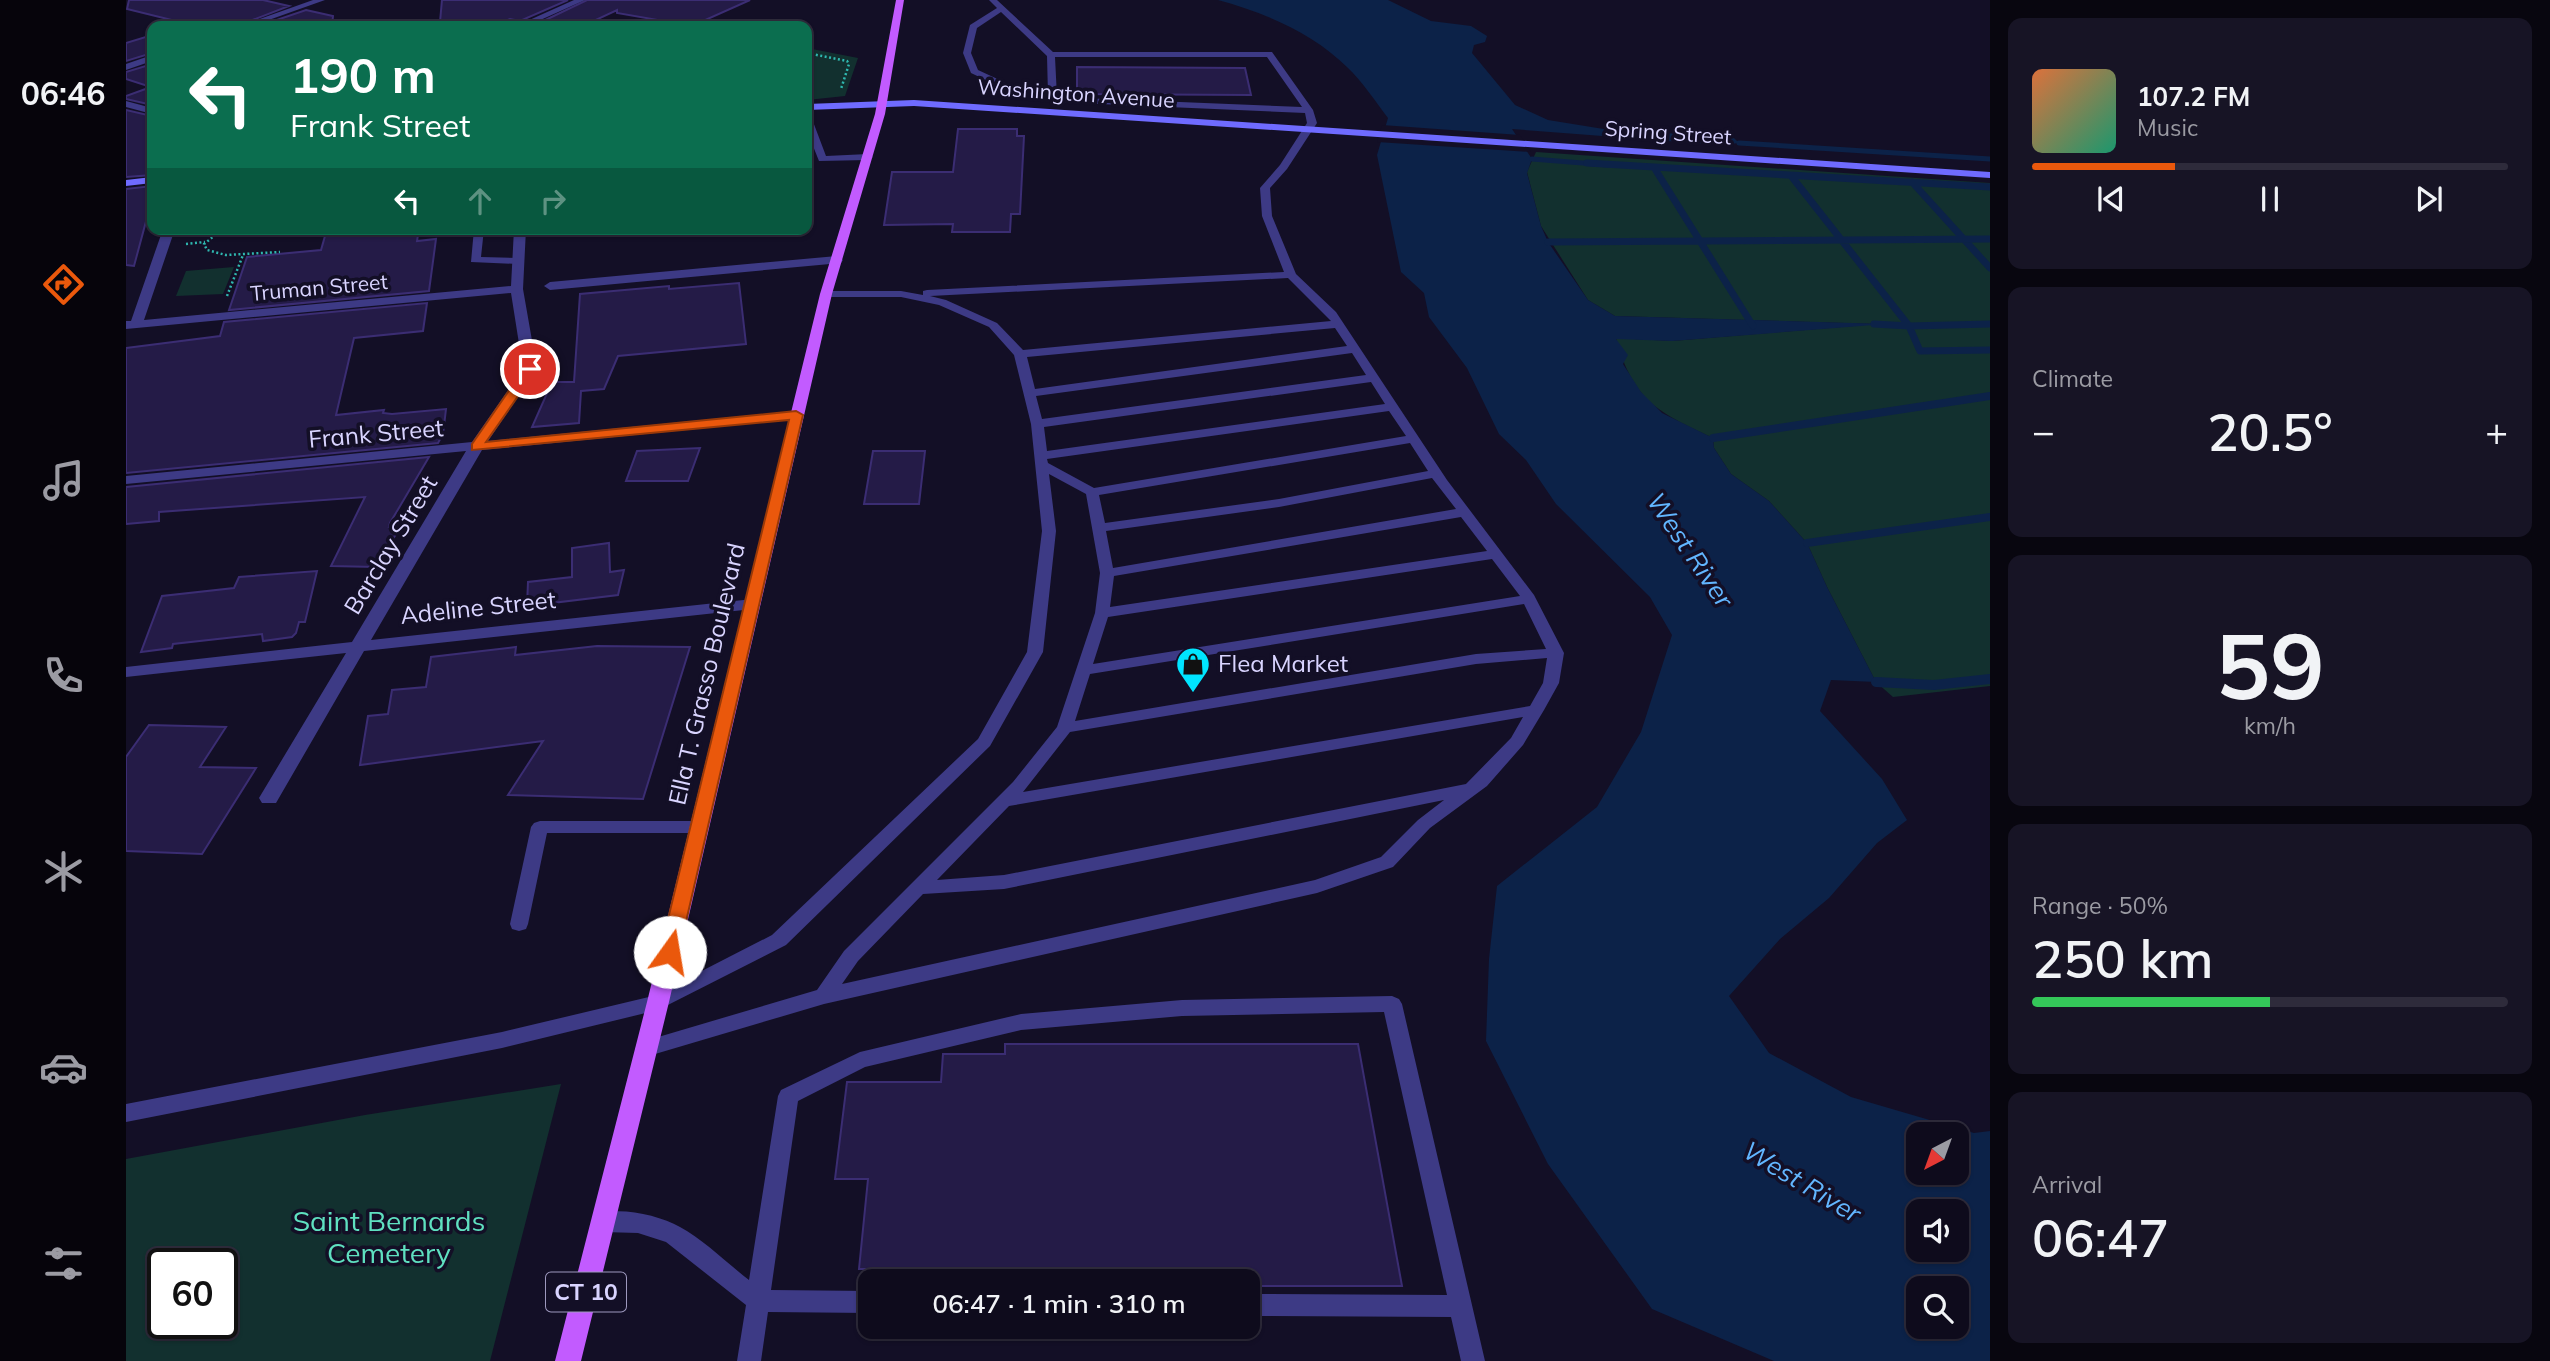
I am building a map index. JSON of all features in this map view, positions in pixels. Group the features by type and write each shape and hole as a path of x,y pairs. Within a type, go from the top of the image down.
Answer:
{"main road":[{"name":"Ella T. Grasso Boulevard","path":"569,1361 658,1002 826,294 869,157 882,104 900,0"},
{"name":"Washington Avenue","path":"812,107 882,104 981,107 1343,131"},
{"name":"Spring Street","path":"1343,131 1990,175"},
{"path":"126,183 147,181"}],"street":[{"path":"259,21 321,0"},
{"path":"532,21 581,0"},
{"path":"126,66 147,60"},
{"path":"126,104 147,110"},
{"path":"131,325 167,235"},
{"name":"Barclay Street","path":"270,797 476,447 530,369 516,289 520,235"},
{"path":"550,286 837,260"},
{"name":"Truman Street","path":"131,325 516,289"},
{"name":"Frank Street","path":"126,480 796,415"},
{"name":"Adeline Street","path":"126,672 753,604"}],"lane":[{"path":"993,0 1051,55 1053,99"},
{"path":"1002,8 973,27 967,53 974,71 1014,90 1053,99 1309,110"},
{"path":"645,1049 824,996 1317,886 1387,862 1424,824 1473,788 1517,741 1551,683 1556,653 1529,599 1436,473 1339,324 1291,275 1267,216 1265,188 1284,167 1312,123 1309,110 1269,54 1051,55"},
{"path":"812,132 822,159 869,157"},
{"path":"478,235 475,260 518,261"},
{"path":"826,294 901,294 1291,275"},
{"path":"126,1113 502,1040 658,1002 779,940 984,742 1035,652 1049,531 1037,424 1020,354 993,325 943,302 901,294"},
{"path":"1020,354 1339,324"},
{"path":"1030,393 1354,349"},
{"path":"1037,424 1374,378"},
{"path":"1041,460 1393,407"},
{"path":"1041,460 1092,492 1413,439"},
{"path":"1098,528 1279,503 1436,473"},
{"path":"824,996 851,956 1004,801 1065,728 1102,612 1107,573 1092,492"},
{"path":"1107,573 1464,512"},
{"path":"1102,612 1496,554"},
{"path":"1085,670 1529,599"},
{"path":"1065,728 1476,659 1556,653"},
{"path":"1004,801 1536,710"},
{"path":"918,888 1004,882 1473,788"},
{"path":"519,924 540,827 699,827"},
{"path":"749,1361 788,1096 860,1060 1021,1022 1182,1008 1392,1004 1473,1361"},
{"path":"603,1223 638,1223 673,1234 758,1301 858,1302"},
{"path":"1260,1305 1460,1306"}],"path":[{"path":"812,53 847,61 849,64 840,91 834,93"},
{"path":"182,244 205,242 215,235"},
{"path":"205,242 205,247 211,252 243,255 280,252"},
{"path":"226,297 243,255"}],"green space":[{"path":"812,49 858,58 845,96 812,99"},
{"path":"1536,152 1990,183 1990,686 1893,697 1876,682 1807,543 1769,501 1731,474 1714,448 1713,438 1663,412 1650,402 1631,377 1616,338 1672,341 1877,324 1615,316 1588,300 1541,226 1527,172"},
{"path":"234,267 223,294 176,296 186,271"},
{"name":"Saint Bernards Cemetery","path":"561,1084 490,1361 126,1361 126,1159 365,1115"}],"water":[{"name":"West River","path":"1218,0 1388,0 1431,21 1471,26 1487,36 1485,42 1474,45 1472,53 1515,105 1548,120 1616,131 1732,136 1739,143 1720,145 1512,129 1532,159 1527,173 1548,242 1588,300 1615,316 1886,324 1672,341 1616,339 1628,355 1623,364 1641,392 1662,413 1713,438 1714,448 1731,474 1769,501 1807,543 1876,682 1831,680 1820,711 1882,779 1907,820 1877,843 1829,898 1780,939 1729,996 1769,1053 1851,1097 1936,1122 1906,1122 1906,1185 1969,1185 1969,1132 1990,1131 1990,1361 1774,1361 1652,1309 1548,1164 1486,1041 1489,959 1497,886 1597,807 1641,732 1672,635 1650,597 1556,504 1526,460 1499,434 1467,368 1429,317 1424,293 1401,272 1377,155 1388,118 1353,73 1334,55 1303,34 1270,18"}],"pier":[{"path":"1382,125 1520,135 1531,152 1377,142"}],"building":[{"path":"129,0 263,0 289,6 250,21 176,21 127,9"},
{"path":"442,0 568,0 520,21 440,21"},
{"path":"587,0 750,0 703,21 663,21 617,13 617,10 594,21 543,21"},
{"path":"306,10 333,16 332,21 274,21"},
{"path":"147,37 147,55 126,61 126,43"},
{"path":"147,66 147,86 126,79 126,72"},
{"path":"1077,67 1245,68 1251,95 1077,94"},
{"path":"147,88 147,104 126,99 126,96"},
{"path":"126,110 147,115 147,175 126,177"},
{"path":"958,129 1017,129 1017,136 1024,136 1020,214 1011,214 1010,232 952,232 953,224 884,225 892,172 953,172"},
{"path":"147,187 147,218 134,266 126,265 126,189"},
{"path":"325,235 418,235 417,241 436,239 429,291 229,310 247,257 321,250"},
{"path":"739,283 746,344 618,356 604,389 581,391 579,423 532,427 552,382 574,382 580,294"},
{"path":"427,303 423,331 354,338 336,415 384,410 383,413 392,414 446,409 443,434 438,443 126,473 126,348 220,336 224,322"},
{"path":"700,448 688,481 626,481 637,451"},
{"path":"873,451 925,451 919,504 864,504"},
{"path":"429,457 390,523 389,527 400,527 377,567 331,566 365,497 159,512 159,521 126,524 126,487"},
{"path":"609,543 610,572 624,570 618,595 527,606 528,582 572,577 572,548"},
{"path":"317,571 305,622 299,622 292,637 263,641 262,634 173,644 172,648 141,652 162,596 234,588 239,577"},
{"path":"597,646 690,647 643,799 508,795 543,741 360,765 368,716 388,714 392,690 426,687 431,657 516,647 515,655"},
{"path":"149,725 226,727 200,767 256,768 202,854 126,851 126,757"},
{"path":"1005,1044 1358,1044 1402,1286 1260,1286 1260,1269 859,1269 868,1179 835,1179 847,1082 941,1082 943,1054 1005,1054"}],"waterway":[{"path":"1739,143 1990,159"},
{"path":"1532,159 1608,165"},
{"path":"1587,163 1912,182"},
{"path":"1655,169 1700,241"},
{"path":"1792,177 1841,240"},
{"path":"1912,182 1990,187"},
{"path":"1912,182 1964,239"},
{"path":"1841,240 1964,239"},
{"path":"1964,239 1990,268"},
{"path":"1964,239 1990,239"},
{"path":"1700,241 1841,240"},
{"path":"1841,240 1909,326"},
{"path":"1548,242 1700,241"},
{"path":"1700,241 1753,326"},
{"path":"1874,324 1909,326"},
{"path":"1909,326 1990,324"},
{"path":"1909,326 1920,351 1990,350"},
{"path":"1713,438 1990,396"},
{"path":"1807,543 1990,517"},
{"path":"1876,682 1934,685 1990,679"}],"place":[{"name":"Flea Market","path":"1193,694"}],"route":[{"path":"530,369 476,447 796,415 670,952"}]}
